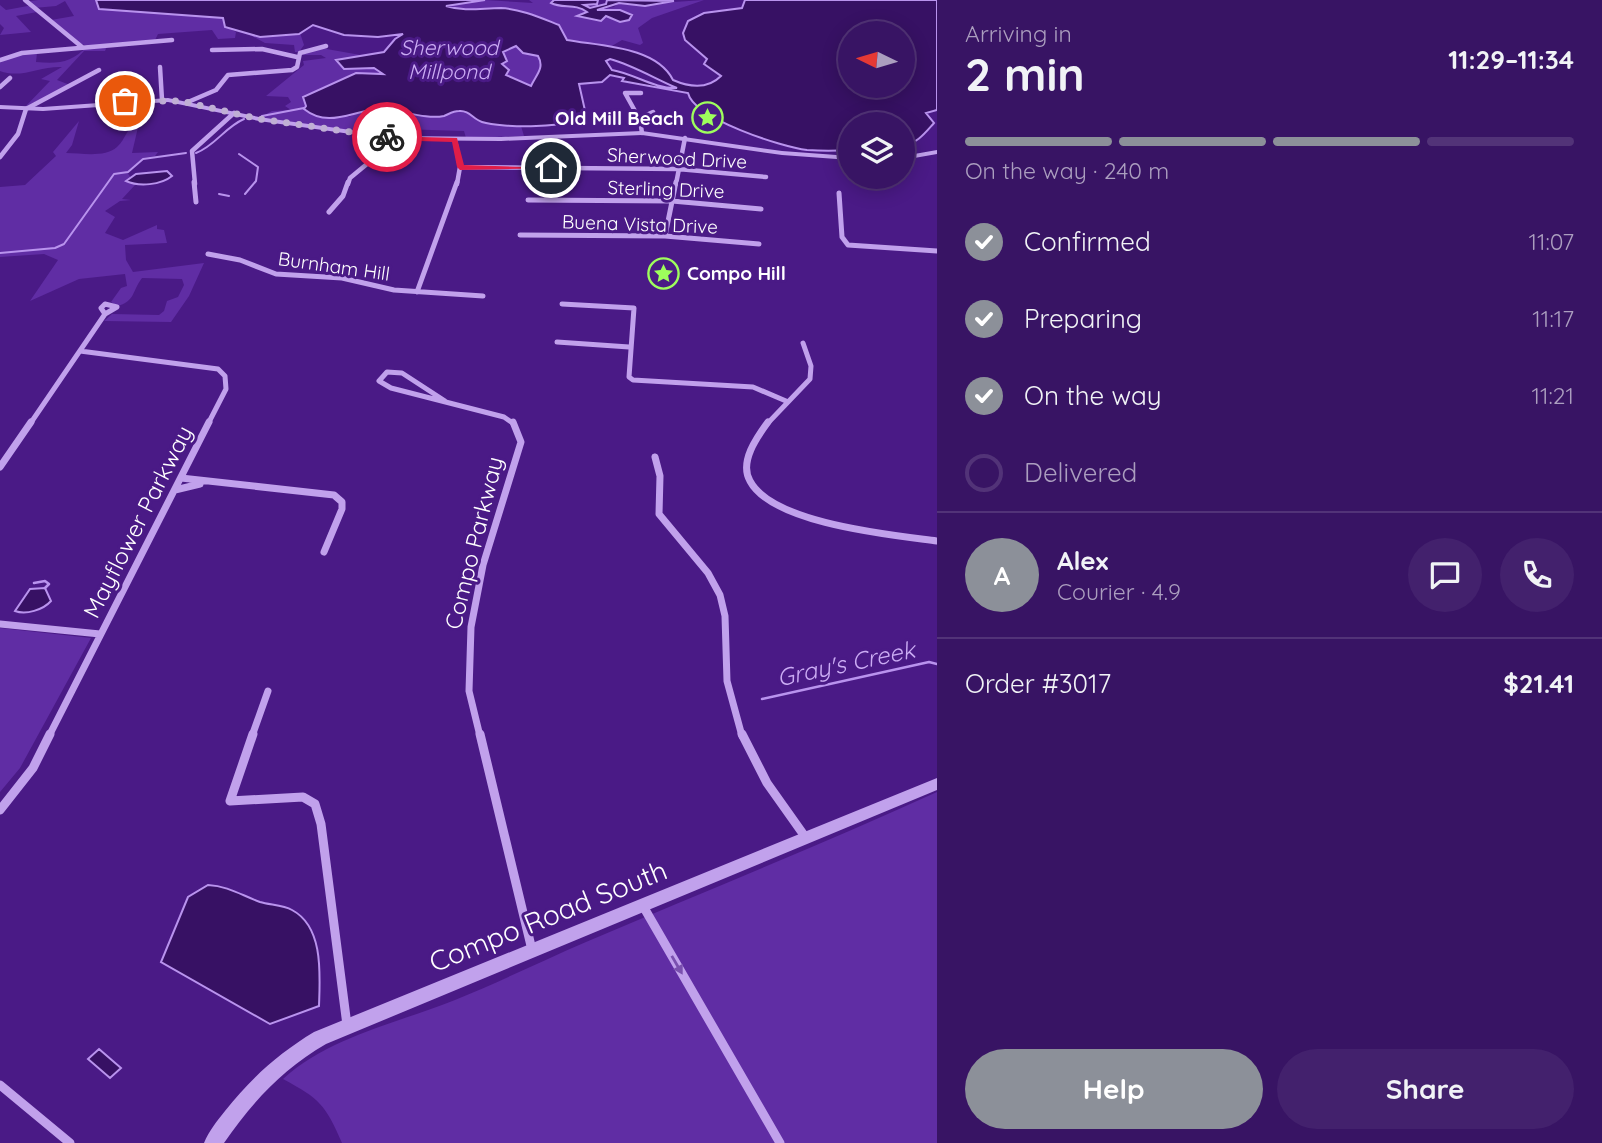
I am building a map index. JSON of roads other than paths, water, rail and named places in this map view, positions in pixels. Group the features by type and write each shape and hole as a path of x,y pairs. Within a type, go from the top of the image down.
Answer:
{"street":[{"path":"25,0 82,47"},
{"path":"0,60 23,53 172,40"},
{"path":"297,57 306,50 326,46"},
{"path":"212,51 262,49 297,57"},
{"path":"188,102 216,90 230,75 292,70 297,67 297,57"},
{"path":"160,67 162,100"},
{"path":"0,157 18,134 26,109 99,70"},
{"path":"0,87 10,78"},
{"path":"640,93 625,93 640,118 642,133"},
{"path":"0,107 26,109 162,100 188,102 234,113 385,137 455,139 642,133 773,152 838,158"},
{"path":"640,118 653,112"},
{"path":"196,202 192,151 234,113"},
{"path":"329,212 343,196 350,178 373,159 385,137"},
{"path":"665,236 685,138"},
{"name":"Burnham Hill","path":"417,292 456,188 460,167 455,139"},
{"path":"915,156 937,152"},
{"name":"Sherwood Drive","path":"460,167 678,169 766,177"},
{"path":"839,192 842,237 848,245 937,250"},
{"name":"Sterling Drive","path":"528,201 672,201 761,209"},
{"name":"Buena Vista Drive","path":"520,235 665,236 759,244"},
{"name":"Burnham Hill","path":"208,254 240,260 270,273 342,278 394,290 483,296"},
{"path":"562,304 634,308 629,347 629,377 633,380 753,387 786,401"},
{"path":"0,467 105,314"},
{"path":"557,342 629,347"},
{"path":"803,343 812,376 809,382 786,401 754,444 747,460 746,472 765,498 789,511 839,528 937,541"},
{"name":"Mayflower Parkway","path":"0,810 33,768 226,388 225,376 218,369 80,351"},
{"name":"Compo Parkway","path":"445,401 402,373 387,372 379,381 391,388 504,417 519,431 521,442 468,629 467,662 470,691 533,951"},
{"path":"654,457 660,476 659,514 667,527 700,561 722,598 727,678 733,713 744,743 758,772 806,838"},
{"path":"181,478 204,483 334,495 342,502 342,509 324,552"},
{"path":"174,490 204,483"},
{"path":"0,624 100,634"},
{"path":"268,691 230,801 303,797 312,799 315,804 321,824 347,1026"},
{"name":"Compo Road South","path":"213,1143 253,1089 296,1051 347,1026 937,784"},
{"path":"643,906 780,1143"},
{"path":"0,1085 70,1143"}],"water":[{"path":"96,0 485,0 446,6 467,9 501,8 531,14 559,25 567,40 610,46 640,54 654,60 673,80 698,86 710,84 721,76 704,64 707,59 685,40 683,33 688,21 704,13 742,8 745,0 937,0 937,110 926,113 934,123 915,141 915,112 838,112 838,151 834,151 807,150 760,138 706,112 694,103 688,93 622,81 624,78 610,75 602,82 579,84 586,115 567,123 504,125 482,122 462,111 436,117 380,109 323,118 304,109 306,106 303,97 356,73 383,74 374,68 344,69 336,60 384,52 403,34 378,37 344,35 313,25 299,34 260,37 225,27 223,18 99,9","holes":["516,46 523,53 538,56 540,60 540,68 531,86 506,75 509,70 502,64 507,61 503,52","610,59 628,65 677,88 660,86 612,70 606,61"]},
{"name":"Sherwood Millpond","path":"554,0 598,0 597,4 584,5 590,8 606,4 607,0 674,1 645,6 619,3 597,10 620,10 632,15 629,20 620,22 606,16 601,21 577,16 587,12 551,3"},
{"path":"167,171 172,176 156,183 137,184 126,181 136,174"},
{"path":"45,588 51,601 48,604 29,612 15,611 30,589"},
{"path":"208,885 288,908 302,918 310,928 318,953 319,1006 270,1024 161,962 188,897"},
{"path":"99,1049 121,1068 110,1078 88,1059"}],"waterway":[{"path":"262,116 304,108"},
{"path":"196,153 244,119"},
{"path":"0,253 55,248 64,244 114,174 128,172 143,159 186,153"},
{"path":"239,154 258,167 256,181 245,194"},
{"path":"219,194 229,196"},
{"path":"34,583 45,581 49,584 45,588"},
{"name":"Gray's Creek","path":"762,699 929,662 937,664"}],"place":[{"name":"Old Mill Beach","path":"707,118"},
{"name":"Compo Hill","path":"664,273"}]}
